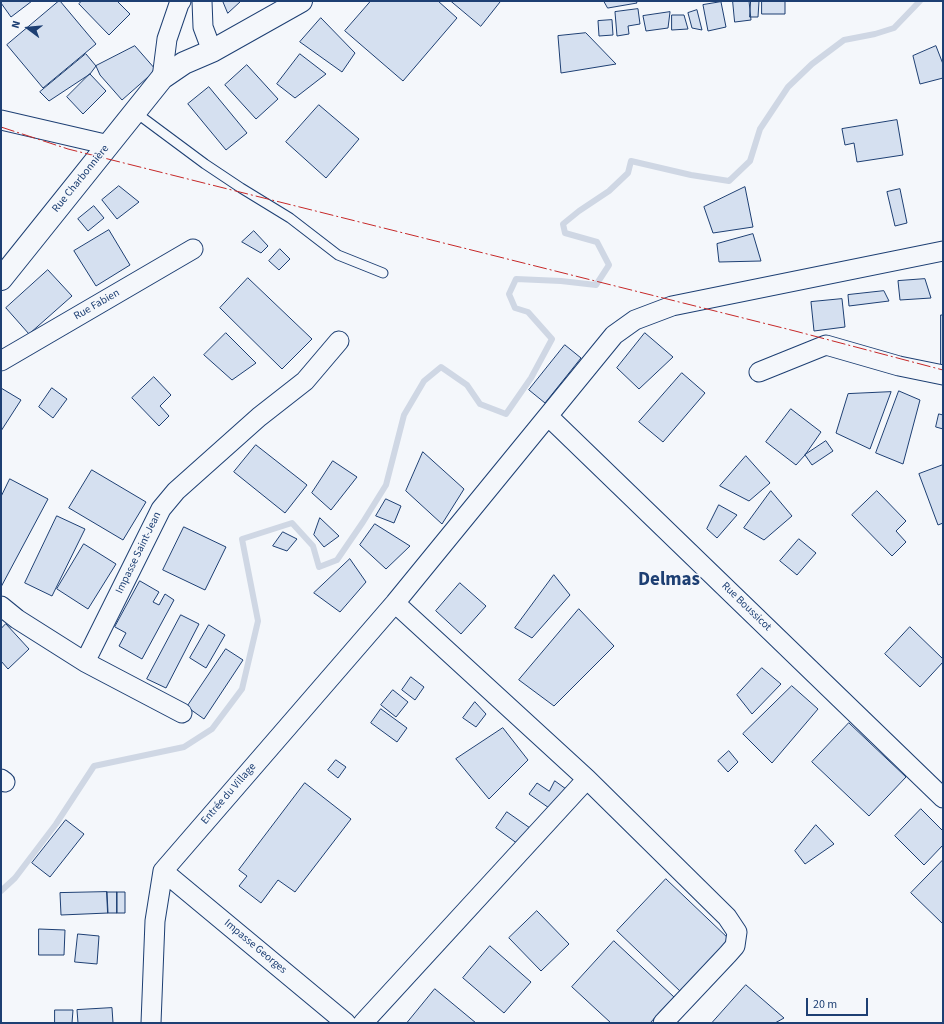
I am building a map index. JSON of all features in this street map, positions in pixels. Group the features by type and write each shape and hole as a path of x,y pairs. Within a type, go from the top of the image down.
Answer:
{"street":[{"path":"162,78 167,39 181,1"},
{"path":"202,1 203,26 212,52"},
{"name":"Rue Charbonnière","path":"1,279 162,78 184,63 212,52 301,1"},
{"path":"1,120 109,145"},
{"name":"Rue Fabien","path":"1,361 193,249"},
{"name":"Entrée du Village","path":"163,871 395,602 614,335 635,320 672,306 943,251"},
{"name":"Impasse Saint-Jean","path":"85,662 161,509 176,491 259,417 305,381 339,341"},
{"path":"760,372 826,345 899,366 943,375"},
{"name":"Rue Boussicot","path":"548,416 943,798"},
{"path":"395,602 587,779 728,917 737,932 735,946 663,1023"},
{"path":"1,606 17,619 85,662 182,713"},
{"path":"363,1023 587,779"},
{"path":"151,1023 155,921 163,871"},
{"name":"Impasse Georges","path":"163,871 346,1023"}],"lane":[{"path":"135,112 205,164 290,218 338,255 383,273"}],"building":[{"path":"1,1 32,1 11,17"},
{"path":"59,1 96,44 43,88 7,45"},
{"path":"82,1 117,1 130,14 109,35 79,4"},
{"path":"223,1 241,1 228,13"},
{"path":"371,1 438,1 457,18 403,81 345,31"},
{"path":"451,1 499,1 500,2 481,26"},
{"path":"604,1 636,1 637,3 608,8"},
{"path":"733,1 749,1 751,20 735,22"},
{"path":"751,1 759,1 758,17 750,17"},
{"path":"762,1 785,1 785,14 762,14"},
{"path":"721,2 726,27 708,31 703,5"},
{"path":"638,9 640,24 628,26 629,34 617,36 615,12"},
{"path":"697,10 702,30 692,28 688,13"},
{"path":"670,12 668,28 646,31 643,16"},
{"path":"672,15 684,15 688,29 672,30"},
{"path":"321,18 355,53 342,72 300,42"},
{"path":"612,20 613,35 599,36 598,21"},
{"path":"586,33 616,64 561,73 558,36"},
{"path":"135,46 156,70 122,100 100,75 96,66"},
{"path":"936,46 943,64 943,78 920,84 913,56"},
{"path":"86,54 96,66 90,74 49,101 40,92"},
{"path":"300,54 326,74 295,98 277,84"},
{"path":"247,65 278,99 256,119 225,85"},
{"path":"90,74 106,91 83,114 67,97"},
{"path":"209,87 247,133 226,150 188,104"},
{"path":"319,105 359,139 326,178 286,142"},
{"path":"897,120 903,155 857,162 854,143 845,145 842,129"},
{"path":"119,186 139,202 117,219 102,200"},
{"path":"745,187 753,227 713,233 704,207"},
{"path":"900,189 907,223 895,226 887,192"},
{"path":"94,206 104,218 88,231 78,219"},
{"path":"109,230 130,265 96,286 74,251"},
{"path":"254,231 268,246 261,253 242,242"},
{"path":"753,234 761,261 719,262 717,244"},
{"path":"280,249 290,259 279,270 269,261"},
{"path":"48,270 72,296 29,334 6,308"},
{"path":"248,278 312,339 282,369 220,308"},
{"path":"925,279 931,298 900,300 898,281"},
{"path":"884,291 889,301 849,306 848,295"},
{"path":"842,299 845,327 814,331 811,302"},
{"path":"941,315 943,315 943,367 941,367"},
{"path":"226,333 256,363 232,380 204,355"},
{"path":"645,333 673,357 639,389 617,368"},
{"path":"565,345 581,358 545,403 529,390"},
{"path":"682,373 705,393 663,442 639,422"},
{"path":"154,377 171,395 160,406 169,416 159,426 132,398"},
{"path":"1,388 21,400 1,431"},
{"path":"52,388 67,399 53,418 39,407"},
{"path":"899,391 920,400 903,464 876,453"},
{"path":"891,392 870,449 836,433 848,394"},
{"path":"791,409 821,432 796,465 766,442"},
{"path":"939,414 943,415 943,429 936,427"},
{"path":"826,441 833,451 812,465 805,455"},
{"path":"256,445 307,485 285,513 234,472"},
{"path":"423,452 464,489 442,524 406,491"},
{"path":"746,456 770,483 749,501 720,486"},
{"path":"333,461 357,477 331,510 312,493"},
{"path":"943,465 943,523 938,525 919,474"},
{"path":"92,470 146,502 123,540 69,508"},
{"path":"10,479 48,499 1,587 1,497"},
{"path":"771,491 792,516 764,540 744,528"},
{"path":"877,491 906,521 896,531 906,542 892,556 852,515"},
{"path":"386,499 401,506 394,523 376,516"},
{"path":"719,505 737,515 717,538 707,529"},
{"path":"57,516 85,529 52,596 25,583"},
{"path":"320,518 339,536 324,547 314,535"},
{"path":"375,524 410,546 386,569 360,545"},
{"path":"184,527 226,547 205,590 163,570"},
{"path":"283,532 297,539 287,551 273,546"},
{"path":"799,539 816,553 797,575 780,561"},
{"path":"84,544 116,564 88,609 57,589"},
{"path":"350,559 366,582 340,612 314,593"},
{"path":"554,575 570,595 532,638 515,628"},
{"path":"140,581 159,592 153,602 159,605 165,594 174,600 142,659 119,646 126,633 115,627"},
{"path":"460,583 486,606 461,634 436,611"},
{"path":"579,609 614,646 554,706 519,680"},
{"path":"181,615 199,624 166,688 147,679"},
{"path":"6,624 29,649 8,669 1,661 1,629"},
{"path":"209,625 225,635 206,668 190,658"},
{"path":"910,627 943,659 943,662 920,687 885,654"},
{"path":"226,649 243,660 204,719 187,707"},
{"path":"762,668 781,684 752,714 737,695"},
{"path":"411,677 424,687 415,700 402,690"},
{"path":"792,686 818,709 772,763 743,734"},
{"path":"393,690 408,702 396,717 381,705"},
{"path":"475,702 486,714 476,727 463,718"},
{"path":"381,709 407,728 397,742 371,723"},
{"path":"849,723 906,777 869,816 812,762"},
{"path":"503,728 528,760 489,799 456,759"},
{"path":"729,751 738,762 728,772 718,761"},
{"path":"336,760 346,767 338,778 328,770"},
{"path":"555,781 566,789 552,810 529,794 537,783 549,791"},
{"path":"305,783 351,819 295,892 278,880 261,903 239,886 247,876 239,870"},
{"path":"921,809 943,831 943,845 924,865 895,836"},
{"path":"507,812 530,828 518,844 496,828"},
{"path":"66,820 84,834 50,877 32,863"},
{"path":"816,825 834,844 805,864 795,851"},
{"path":"943,860 943,924 911,893"},
{"path":"666,879 730,940 681,992 617,931"},
{"path":"107,892 117,892 117,913 108,913"},
{"path":"107,892 108,913 61,915 60,893"},
{"path":"117,892 125,892 125,913 117,913"},
{"path":"537,911 569,944 541,971 509,938"},
{"path":"39,929 65,930 64,955 39,955"},
{"path":"78,934 99,936 97,964 75,962"},
{"path":"614,941 674,997 650,1023 611,1023 572,987"},
{"path":"490,946 531,982 504,1013 463,978"},
{"path":"746,985 784,1018 775,1023 712,1023"},
{"path":"435,989 476,1023 407,1023"},
{"path":"112,1008 113,1023 78,1023 77,1010"},
{"path":"55,1010 73,1010 72,1023 55,1023"}],"waterway":[{"path":"1,891 15,878 56,824 94,766 184,747 212,729 242,689 258,621 242,539 292,523 313,546 319,567 337,560 386,485 404,415 424,381 441,367 467,385 480,404 506,414 531,378 552,339 528,312 515,308 509,294 516,279 561,281 596,285 609,265 597,242 565,233 563,224 579,211 609,191 628,173 631,161 691,175 729,181 750,161 760,129 788,87 812,64 844,40 875,34 894,28 920,1"}],"power":[{"path":"1,127 68,149 795,331 943,370"}],"district":[{"name":"Delmas","path":"669,581"}]}
